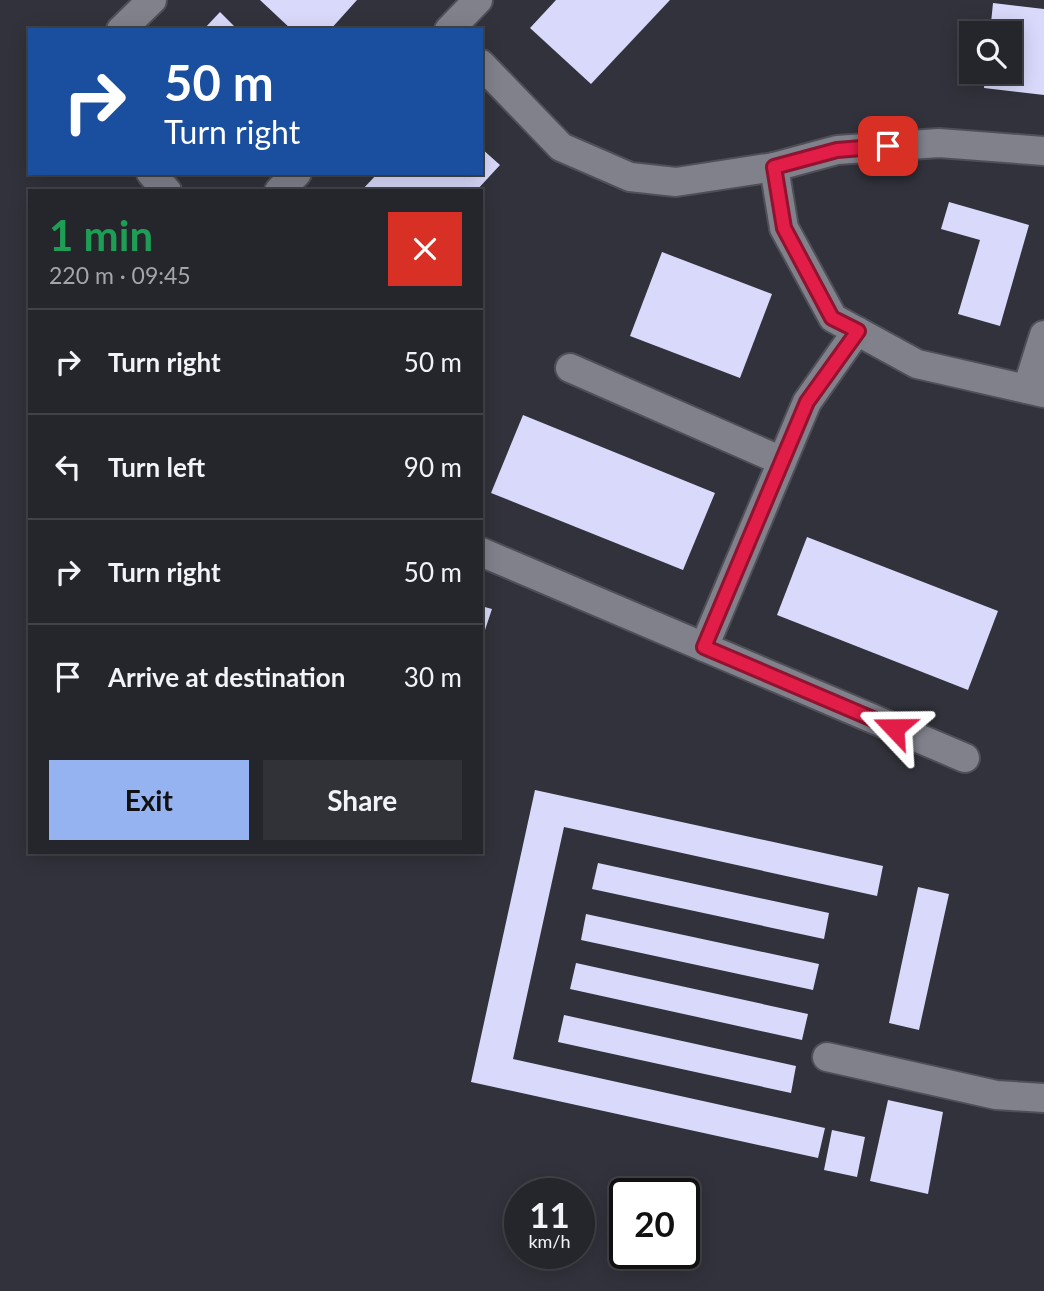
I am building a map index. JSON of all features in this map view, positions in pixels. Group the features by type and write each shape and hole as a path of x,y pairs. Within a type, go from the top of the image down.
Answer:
{"street":[{"path":"123,28 152,0"},
{"path":"451,28 478,0"},
{"path":"483,66 561,147 630,177 676,183 774,167 837,150 939,142 1044,151"},
{"path":"774,167 784,228 832,318 917,364 1036,391 1044,335"},
{"path":"153,175 165,189"},
{"path":"281,189 295,175"},
{"path":"704,647 807,402 858,331"},
{"path":"570,368 782,461"},
{"path":"483,553 965,758"},
{"path":"827,1056 996,1096 1044,1098"}],"building":[{"path":"260,0 357,0 332,28 290,28"},
{"path":"556,0 670,0 591,84 530,28"},
{"path":"993,3 1044,9 1044,95 984,88 984,84 1022,84 1022,21 991,21"},
{"path":"220,12 236,28 205,28"},
{"path":"483,150 500,165 478,189 363,189 376,175 483,175"},
{"path":"949,202 1029,225 1000,326 958,314 980,240 941,229"},
{"path":"662,252 772,294 740,378 630,336"},
{"path":"523,415 715,493 683,570 491,493"},
{"path":"807,537 998,611 968,690 777,615"},
{"path":"483,607 492,609 483,636"},
{"path":"535,790 883,866 877,896 564,827 513,1059 825,1128 818,1158 471,1082"},
{"path":"598,863 829,913 824,939 592,889"},
{"path":"918,887 949,894 919,1030 889,1023"},
{"path":"586,914 819,964 813,990 581,940"},
{"path":"576,963 808,1014 802,1040 570,989"},
{"path":"564,1015 796,1066 791,1093 558,1042"},
{"path":"888,1100 943,1112 928,1194 870,1181"},
{"path":"832,1130 865,1137 857,1177 824,1170"}],"route":[{"path":"888,146 837,150 774,167 784,228 832,318 858,331 807,402 704,647 894,728"}]}
